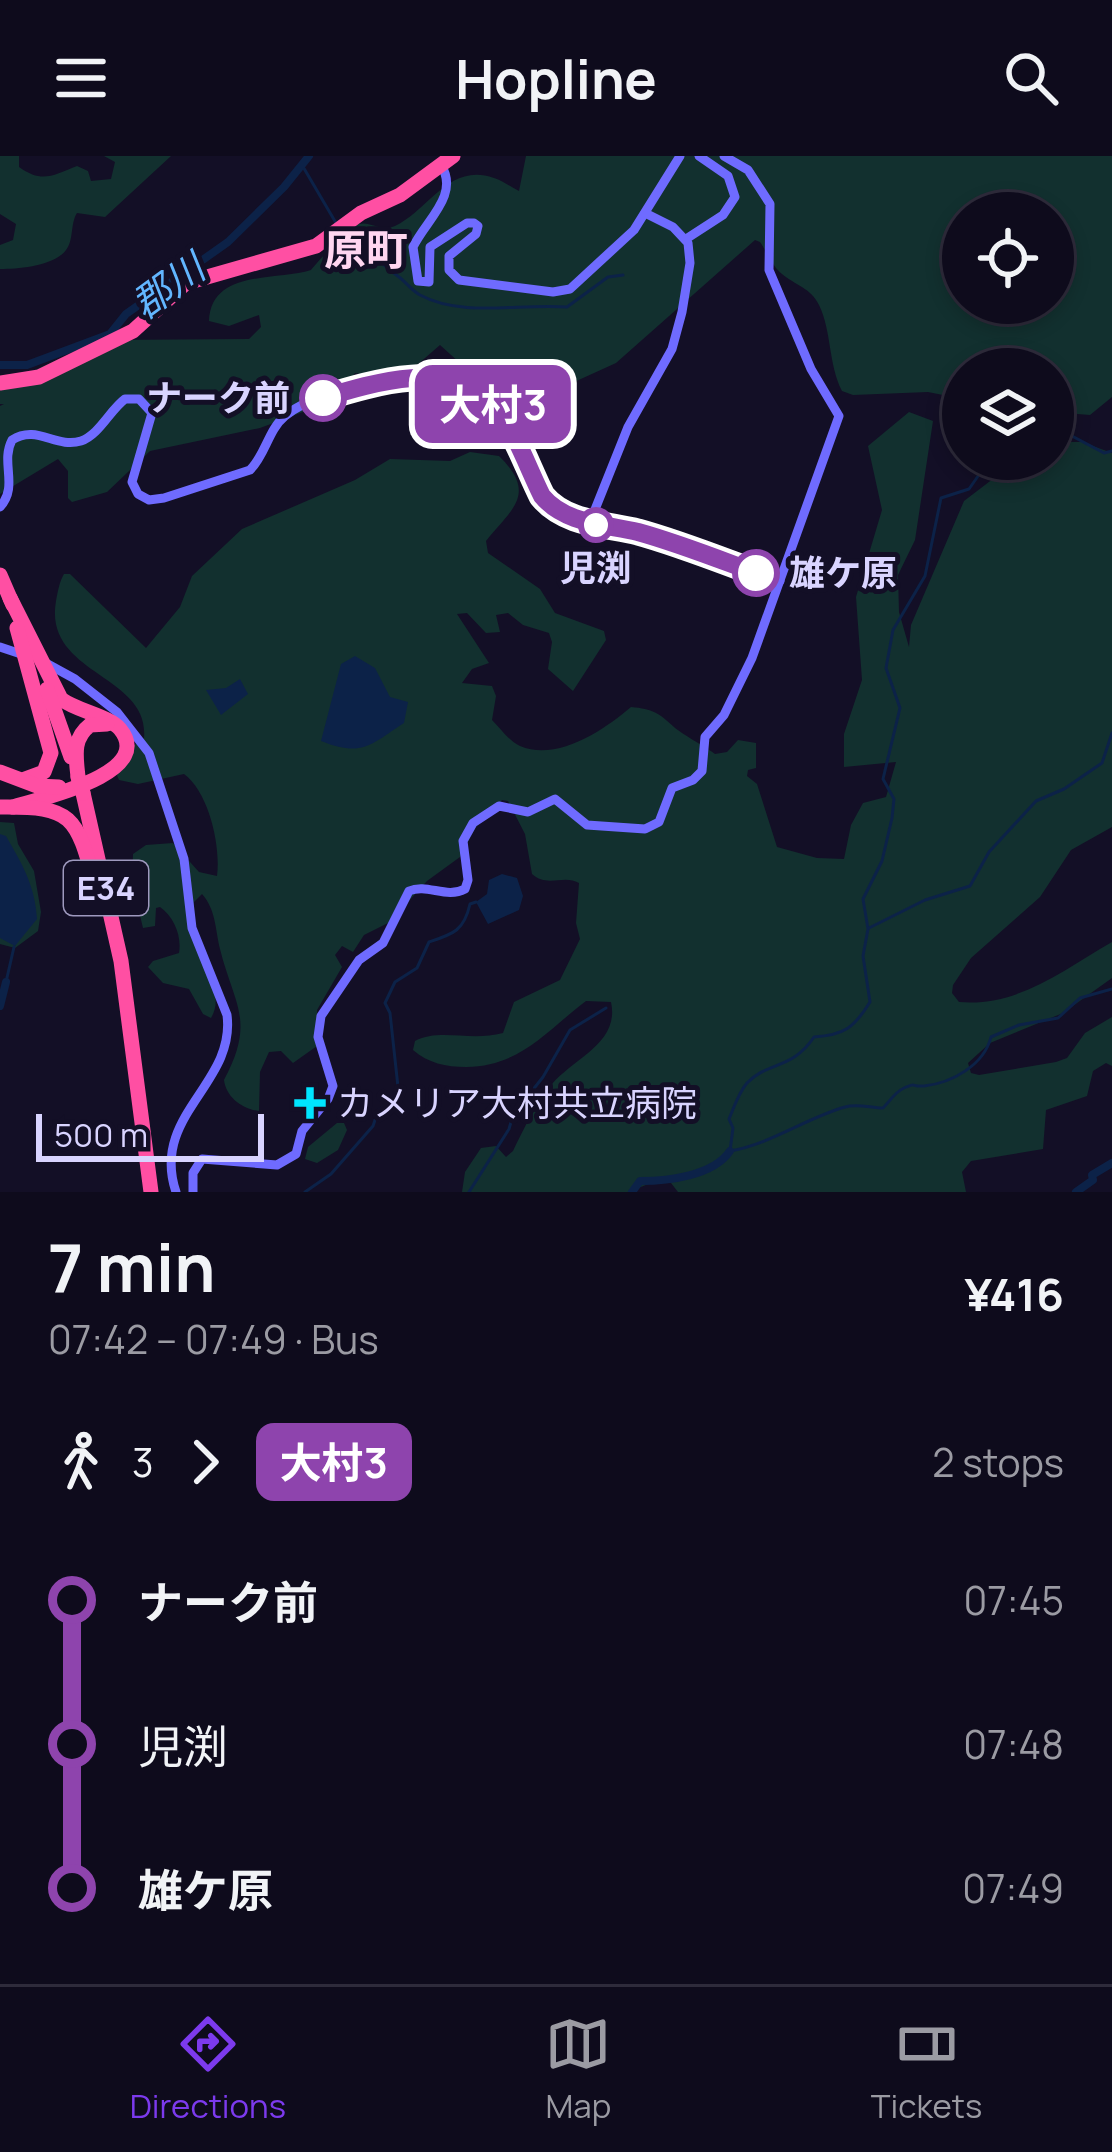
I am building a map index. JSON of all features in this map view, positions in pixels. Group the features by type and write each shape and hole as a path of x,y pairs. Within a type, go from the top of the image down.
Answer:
{"highway":[{"path":"0,383 39,377 133,331 185,283 316,246 447,161"},
{"name":"E34","path":"0,575 77,786 122,984"},
{"path":"5,593 61,699 75,710 112,722 121,729 126,746 120,761 96,780 7,807"},
{"name":"E34","path":"5,593 77,786 122,984 148,1192"},
{"path":"8,774 38,777 51,753 17,628"},
{"path":"8,774 46,787 66,786 95,777 119,756 121,739 111,726 90,724 80,734 76,752 77,786"},
{"path":"7,807 49,808 65,816 77,831 116,963"}],"street":[{"path":"447,161 447,193 413,247 421,284 430,278 428,252 434,243 474,223 476,234 449,256 454,276 562,292 618,245 645,213 680,156"},
{"path":"686,239 723,215 735,197 728,176 699,156"},
{"path":"193,1192 193,1173 202,1159 278,1165 296,1154 302,1131 333,1086 317,1037 328,1002 359,960 383,943 409,891 419,887 456,893 465,889 463,841 480,818 499,806 528,812 555,800 586,825 639,830 656,825 669,791 701,771 705,737 724,715 752,658 839,416 812,370 768,266 770,204 748,170 724,156"},
{"path":"590,522 625,434 677,338 690,263 686,239 645,213"},
{"path":"0,507 10,492 6,454 12,440 31,433 68,442 84,440 125,399 139,399 152,413 132,482 138,494 154,500 250,470 278,422 304,404 382,383 445,378 470,386 490,400 546,501 560,512 643,534 780,581"},
{"path":"0,647 18,653"},
{"path":"44,662 117,712 141,740 161,783 187,876 192,928 223,1002 229,1029 219,1061 172,1142 170,1169 176,1192"}],"green space":[{"path":"0,156 19,156 19,167 42,177 77,166 88,171 91,181 111,179 115,162 104,156 171,156 105,217 77,213 68,246 53,260 0,269 0,245 13,240 16,224 0,214"},
{"path":"526,156 1112,156 1112,397 1090,415 1074,414 1074,348 942,348 942,395 842,391 816,299 778,271 755,240 616,363 572,383 551,421 513,392 489,392 462,375 461,364 440,345 402,378 355,373 334,406 311,409 260,428 150,451 107,492 72,502 68,471 58,459 0,494 0,406 4,404 0,404 0,386 108,340 249,339 261,327 259,315 229,326 209,321 213,304 233,285 311,270 359,224 395,226 464,176 494,178 519,191"},
{"path":"909,412 933,421 915,540 898,575 899,612 909,647 911,625 964,501 992,480 1074,480 1074,442 1112,453 1112,827 1071,850 1040,897 971,958 952,993 959,1002 981,1002 1021,993 1112,942 1112,978 1063,1013 990,1043 968,1063 971,1073 979,1075 1056,1062 1067,1058 1085,1033 1112,1017 1112,1066 1106,1063 1093,1071 1087,1096 1046,1110 1043,1149 971,1161 962,1172 966,1192 678,1192 671,1183 651,1183 628,1192 462,1192 465,1172 481,1148 496,1146 506,1157 513,1151 546,1091 602,1039 612,1016 611,1002 586,1001 517,1054 485,1065 444,1065 413,1050 415,1041 425,1037 503,1033 514,1002 560,980 580,939 576,923 579,883 544,880 532,874 525,834 508,801 502,800 476,827 460,857 427,881 390,922 364,935 353,952 342,946 335,955 342,967 317,1010 317,1046 293,1063 281,1051 269,1052 260,1072 259,1111 236,1101 224,1080 239,1042 239,1013 210,906 202,894 194,902 198,942 215,991 211,1018 203,1014 189,989 163,983 148,967 179,953 179,940 173,921 160,907 156,908 155,926 143,928 132,882 133,854 146,845 173,843 199,872 217,876 211,821 200,793 184,774 138,784 119,780 116,773 130,748 144,738 141,717 131,700 65,645 56,626 56,601 64,574 70,574 146,648 180,607 192,576 242,529 355,480 390,459 450,461 470,452 499,456 511,470 519,492 511,511 486,541 488,553 540,589 555,613 604,631 606,640 573,691 548,669 549,633 523,625 508,613 496,615 500,632 486,633 467,613 457,614 489,663 472,669 462,683 492,686 496,696 492,720 516,744 534,750 579,741 631,707 655,712 715,754 727,752 738,740 756,743 756,768 748,770 747,776 757,784 777,847 817,858 844,859 851,825 863,803 886,797 896,762 844,767 844,734 862,680 856,597 882,510 868,446"},
{"path":"0,822 14,823 18,844 34,871 41,912 38,931 15,948 0,944"},
{"path":"337,1123 344,1123 347,1130 338,1150 317,1163 305,1159 308,1147"}],"water":[{"path":"355,656 375,668 390,697 408,702 404,723 365,747 346,748 321,741 341,664"},
{"path":"240,679 248,694 221,715 206,690 226,688"},
{"path":"0,834 6,836 22,866 36,907 37,919 15,946 0,938"},
{"path":"502,874 517,878 523,896 519,910 488,924 476,902 487,894 489,880"}],"waterway":[{"name":"郡川","path":"0,365 27,365 110,334 126,314 228,242 309,156"},
{"path":"302,165 336,223"},
{"path":"349,232 371,242 381,262 417,293 454,306 567,307 608,277 623,275"},
{"path":"1074,437 1104,453 1112,451"},
{"path":"975,480 969,489 941,498 925,576 893,630 886,668 900,708 883,779 894,799 892,818 882,861 863,899 868,929 863,956 870,1002 847,1028 814,1037 797,1055 747,1083 729,1119 733,1128 730,1151 845,1107 883,1108 904,1088 956,1077 982,1056 991,1037 1019,1025 1058,1018 1080,998 1112,989"},
{"path":"869,928 925,900 970,886 989,852 1036,801 1102,763 1112,733"},
{"path":"305,1192 331,1174 373,1126 378,1111 398,1087 385,1003 395,982 417,968 429,942 461,926 470,904 476,902"},
{"path":"6,982 14,947"},
{"path":"0,1006 6,982"},
{"path":"469,1192 570,1030 606,1008"},
{"path":"632,1192 640,1181 676,1178 713,1166 730,1151"},
{"path":"1076,1192 1112,1163"}],"bus line":[{"name":"大村3","path":"323,398 382,383 430,378 459,381 480,392 498,410 552,507 756,573"}],"place":[{"name":"ナーク前","path":"323,398"},
{"name":"児渕","path":"596,525"},
{"name":"雄ケ原","path":"756,573"},
{"name":"カメリア大村共立病院","path":"310,1103"}],"district":[{"name":"原町","path":"366,250"}]}
